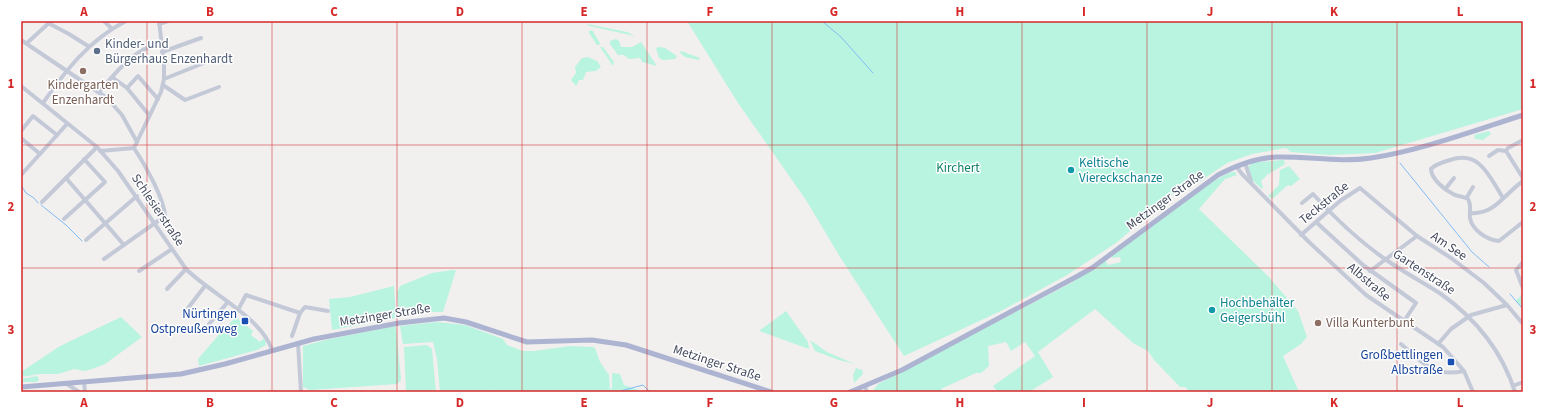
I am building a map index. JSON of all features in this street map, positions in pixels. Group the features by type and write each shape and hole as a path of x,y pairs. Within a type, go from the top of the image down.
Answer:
{"main road":[{"name":"Metzinger Straße","path":"850,392 866,389 1092,268 1218,175 1236,166 1275,157 1341,160 1374,158 1416,148 1523,115"},
{"name":"Metzinger Straße","path":"21,386 67,384 181,374 225,364 298,342 399,323 444,318 466,322 526,342 592,340 626,345 771,392"}],"street":[{"path":"104,21 112,29"},
{"path":"43,103 66,70 88,46 126,21"},
{"path":"134,148 158,99 163,85 164,79 159,22 168,21"},
{"path":"27,43 49,22 88,46"},
{"path":"162,52 201,38"},
{"path":"21,40 99,92 115,106 128,124 137,142"},
{"path":"99,92 132,56 145,48 161,42"},
{"path":"164,79 204,63"},
{"path":"127,88 138,76 158,99"},
{"path":"112,77 127,88 149,115"},
{"path":"163,85 185,100 219,87"},
{"name":"Schlesierstraße","path":"21,86 98,149 118,171 137,196 186,269 205,286 238,310 266,337 272,350"},
{"path":"21,130 33,116 57,135"},
{"path":"21,175 67,124"},
{"path":"21,138 40,154"},
{"path":"1506,151 1508,148 1523,140"},
{"path":"42,202 84,159 98,149 134,148"},
{"path":"104,259 164,218 164,208 152,180 134,148"},
{"path":"1489,156 1498,150 1506,151"},
{"path":"1470,213 1486,211 1500,202 1522,182 1523,178 1506,151"},
{"path":"1467,197 1454,194 1446,188 1434,177 1431,169 1434,166 1452,159 1467,157 1476,160 1503,198"},
{"path":"64,219 105,182 84,159"},
{"name":"Albstraße","path":"1245,163 1252,183"},
{"name":"Albstraße","path":"1236,166 1302,235 1366,295 1438,344 1464,371 1473,392"},
{"path":"66,178 86,199 102,220 106,222 124,245"},
{"path":"1446,188 1454,178"},
{"path":"1467,197 1473,187"},
{"name":"Teckstraße","path":"1302,235 1328,210 1360,188"},
{"name":"Am See","path":"1360,188 1417,236 1468,270 1507,305 1523,324"},
{"name":"Gartenstraße","path":"1302,203 1313,194 1328,210 1384,259 1442,295 1468,317 1490,341 1504,365 1515,392"},
{"path":"86,240 137,196"},
{"path":"1467,197 1470,204 1471,221 1474,228 1481,234 1495,240 1502,240 1523,222"},
{"path":"1316,222 1370,271 1416,303 1404,321"},
{"path":"1370,271 1384,259 1417,236"},
{"path":"139,271 172,249"},
{"path":"1523,262 1516,270 1523,288"},
{"path":"167,289 186,269"},
{"path":"188,308 205,286"},
{"path":"238,310 246,295 300,313"},
{"path":"209,324 227,303"},
{"path":"1438,344 1451,329 1468,317 1507,305"},
{"path":"292,336 300,313 305,307 328,311"},
{"path":"298,342 301,392"},
{"path":"1401,344 1432,370 1439,372 1464,371"},
{"path":"84,382 85,392"},
{"path":"1513,386 1523,382"},
{"path":"67,384 79,392"}],"green space":[{"name":"Kirchert","path":"687,21 1523,21 1523,109 1375,153 1329,155 1291,152 1286,148 1252,154 1227,163 1199,182 1172,195 1116,243 1067,275 1003,310 904,356 840,257 806,200 738,103"},
{"path":"587,24 627,32 635,36 589,26"},
{"path":"592,30 600,43 599,45 597,45 589,33 589,31"},
{"path":"616,39 619,41 621,47 632,47 641,42 657,66 642,62 640,58 629,59 624,55 618,55 610,44 610,41"},
{"path":"600,47 603,47 614,62 613,66"},
{"path":"656,48 665,48 677,56 675,59 663,60 659,58"},
{"path":"681,51 700,58 699,60 685,57 680,53"},
{"path":"588,57 597,61 601,67 596,71 586,72 583,80 579,80 576,86 571,80 576,73 575,67 582,58"},
{"path":"1489,131 1491,134 1483,140 1475,139 1474,135"},
{"path":"1284,160 1285,164 1267,175 1261,181 1262,189 1253,181 1249,174 1248,167 1252,163"},
{"path":"1289,166 1300,179 1291,186 1288,185 1272,199 1268,196 1279,185 1280,170"},
{"path":"1231,172 1235,172 1237,175 1225,179 1199,209 1269,277 1298,311 1307,337 1301,344 1283,356 1299,392 1190,392 1185,387 1180,387 1154,360 1148,351 1133,343 1095,309 1038,352 1053,377 1029,392 998,392 993,386 1035,356 1025,342 1011,351 1006,342 988,346 989,366 981,373 976,373 941,389 943,392 872,392 878,384 1071,283 1105,260 1108,265 1121,262 1120,257 1113,258 1111,256 1215,180"},
{"path":"456,270 443,312 425,312 399,318 397,293 400,286 432,273"},
{"path":"394,286 396,318 332,330 329,299 350,297"},
{"path":"1523,293 1523,309 1516,301"},
{"path":"786,311 808,342 809,349 759,331"},
{"path":"121,317 142,337 105,364 85,371 74,369 58,374 40,374 21,377 21,372 60,346"},
{"path":"236,317 253,331 251,335 260,342 265,337 266,345 257,350 199,366 198,359"},
{"path":"437,322 465,325 503,339 507,345 523,351 570,346 593,347 595,348 600,362 609,375 610,390 612,388 612,373 620,374 624,385 644,392 495,392 493,390 491,392 440,392 437,359 433,342 403,344 400,326"},
{"path":"396,326 401,380 397,384 310,390 303,387 303,346"},
{"path":"810,340 827,352 855,364 815,351"},
{"path":"427,345 432,349 436,392 406,392 404,347"},
{"path":"856,368 862,370 863,374 854,383 853,375"},
{"path":"37,376 39,379 37,382 21,382 21,379"}],"waterway":[{"path":"822,21 841,37 873,73"},
{"path":"1400,163 1472,252 1489,267"},
{"path":"21,185 26,193 34,198 38,203"},
{"path":"41,205 66,225 82,241"},
{"path":"1510,294 1523,309"},
{"path":"617,392 643,385 650,392"}],"place":[{"name":"Kinder- und Bürgerhaus Enzenhardt","path":"97,51"},
{"name":"Kindergarten Enzenhardt","path":"83,71"},
{"name":"Keltische Viereckschanze","path":"1071,170"},
{"name":"Hochbehälter Geigersbühl","path":"1212,310"},
{"name":"Nürtingen Ostpreußenweg","path":"245,321"},
{"name":"Villa Kunterbunt","path":"1318,323"},
{"name":"Großbettlingen Albstraße","path":"1451,362"}]}
